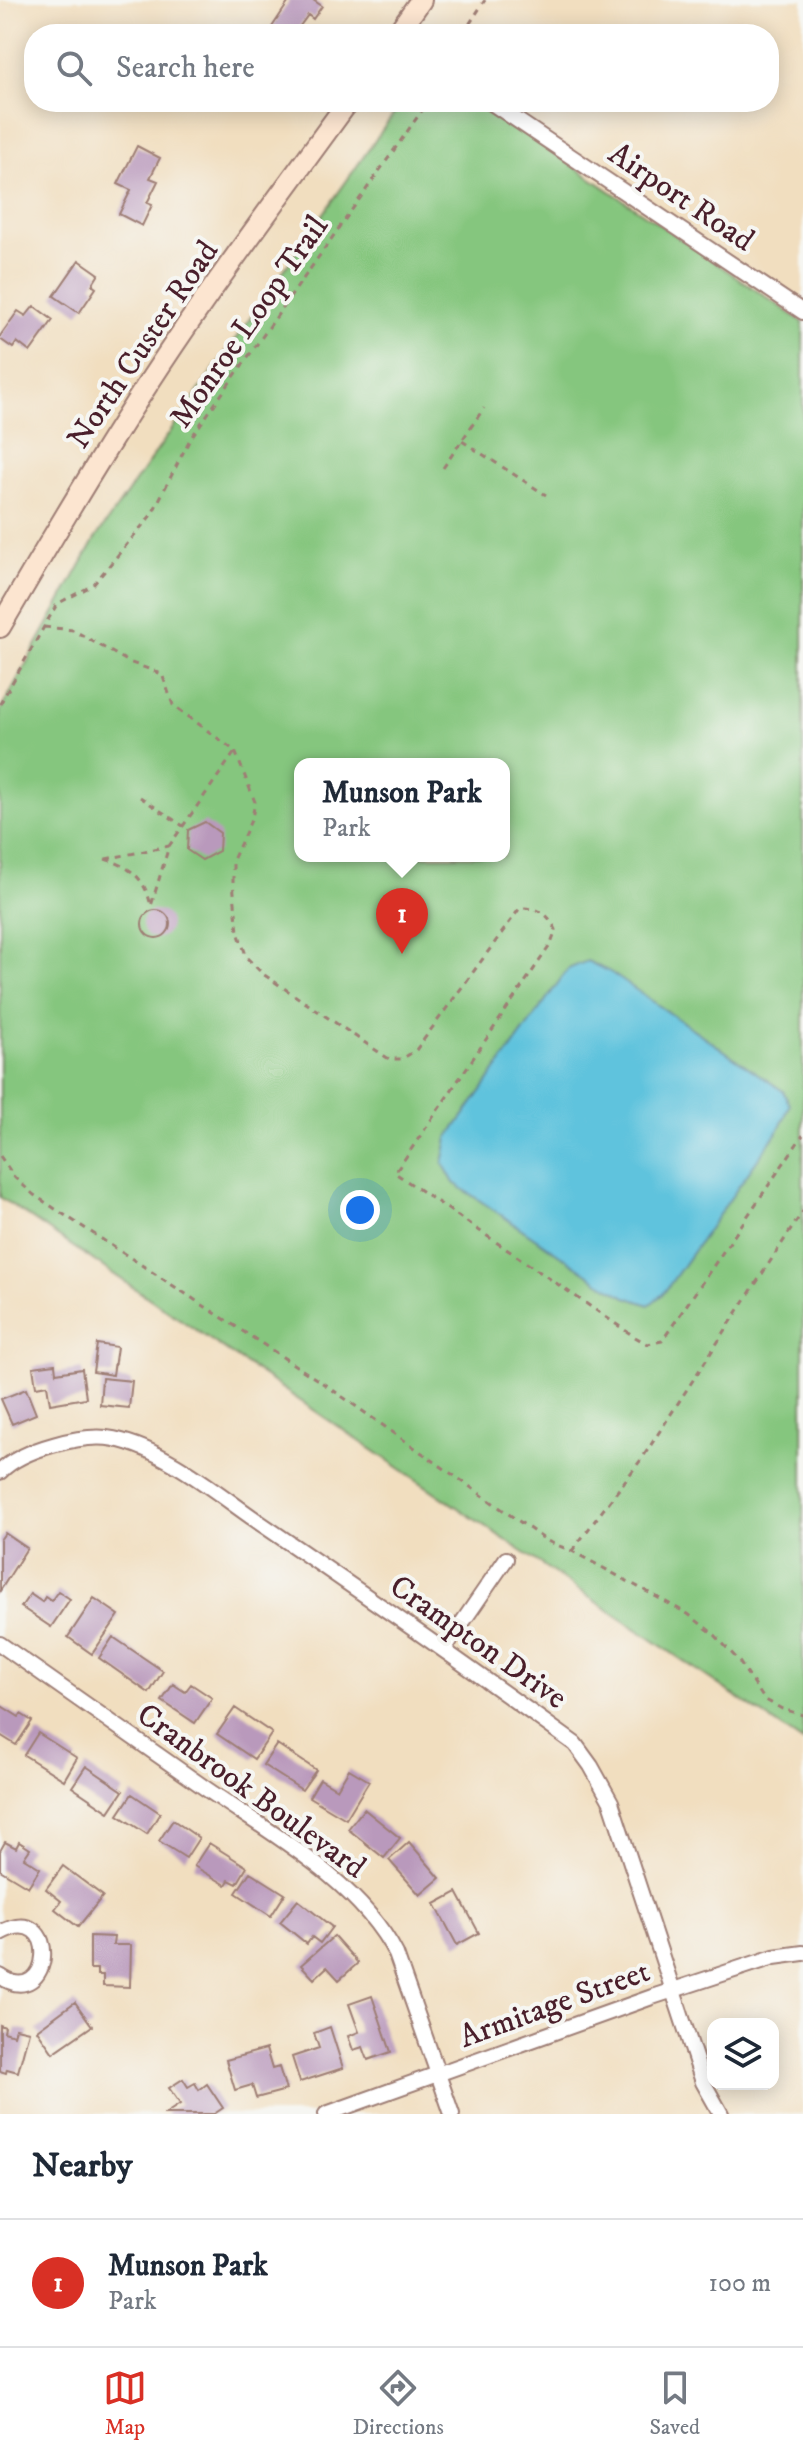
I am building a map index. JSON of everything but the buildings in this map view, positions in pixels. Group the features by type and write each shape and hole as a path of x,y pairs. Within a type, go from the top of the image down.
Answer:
{"street":[{"path":"404,24 421,0"},
{"name":"North Custer Road","path":"0,627 54,533 155,373 341,112"},
{"name":"Airport Road","path":"505,112 803,312"},
{"name":"Crampton Drive","path":"0,1472 37,1450 82,1439 112,1438 165,1459 444,1649 575,1744 611,1802 703,2082 721,2114"},
{"path":"444,1649 506,1559"},
{"name":"Cranbrook Boulevard","path":"0,1644 289,1847 360,1903 396,1954 452,2114"},
{"path":"0,1933 17,1927 34,1932 44,1947 45,1956 43,1965 32,1979 14,1983 0,1976"},
{"name":"Armitage Street","path":"326,2114 672,1990 774,1957 803,1953"}],"path":[{"path":"469,24 485,0"},
{"name":"Monroe Loop Trail","path":"0,704 57,604 93,585 152,514 190,439 421,112"},
{"path":"443,468 484,408"},
{"path":"462,441 546,495"},
{"path":"44,627 73,630 129,662 162,674 173,705 235,751 255,802 244,840 233,860 238,932 247,958 263,974 389,1059 402,1059 416,1050 520,908 534,908 550,916 556,930 551,944 395,1173 635,1337 648,1344 662,1341 803,1135"},
{"path":"169,846 105,859 136,875 147,888 151,906 169,846 235,751"},
{"path":"140,797 183,826"},
{"path":"0,1156 15,1178 34,1195 330,1388 547,1541 572,1551 688,1614 731,1652 764,1699 782,1709 803,1715"},
{"path":"572,1551 643,1457 803,1211"}],"green space":[{"path":"395,112 494,112 803,322 803,1742 0,1197 0,711 95,539"}],"water":[{"path":"587,961 610,972 783,1091 790,1105 780,1128 663,1294 649,1305 626,1297 598,1281 454,1183 443,1163 448,1138 568,969"}],"place":[{"name":"Munson Park","path":"402,954"}]}
